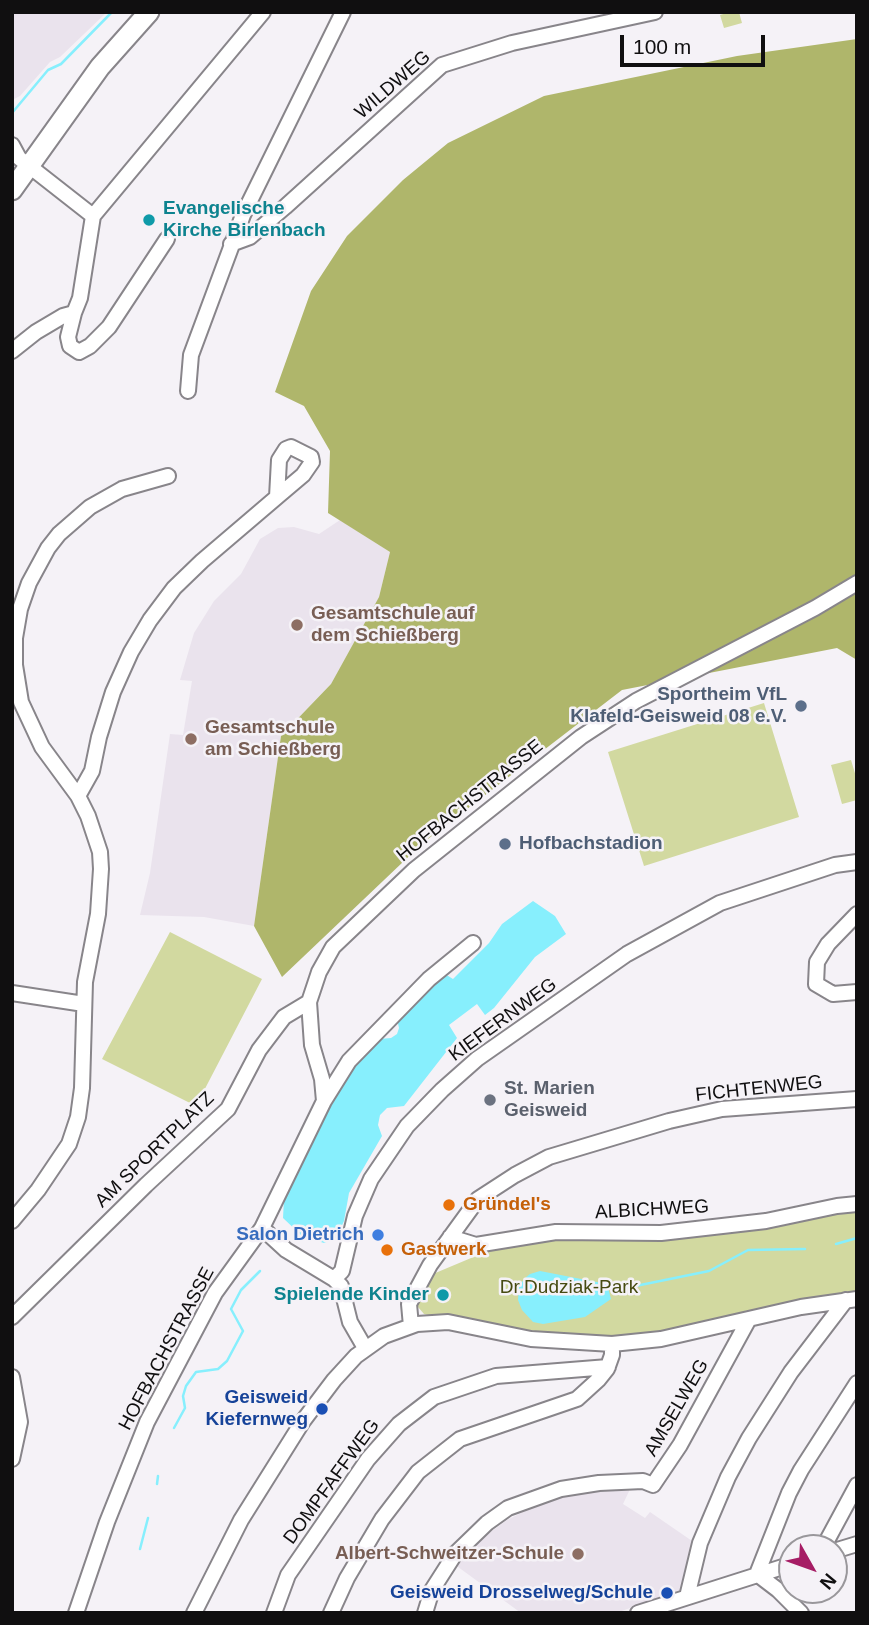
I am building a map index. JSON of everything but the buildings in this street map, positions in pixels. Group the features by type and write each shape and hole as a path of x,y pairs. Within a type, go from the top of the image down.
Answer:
{"main road":[{"path":"12,190 100,67 149,12"}],"street":[{"path":"167,239 109,327 90,346 79,352 69,346 68,337 80,298 93,216 263,12"},
{"path":"188,391 195,375 191,355 231,244 343,12"},
{"name":"WILDWEG","path":"231,244 250,237 276,215 442,65 512,43 655,12"},
{"path":"12,145 19,158 28,166 93,216"},
{"path":"12,351 62,316 74,313"},
{"path":"12,1222 38,1190 69,1144 78,1117 82,1088 84,1004 98,914 101,869 95,833 78,796 42,747 21,702 15,666 15,638 20,609 29,583 48,548 90,507 122,489 168,476"},
{"path":"78,796 92,771 113,692 131,652 150,620 192,570 277,498"},
{"name":"HOFBACHSTRASSE","path":"324,1101 322,1079 312,1045 309,1002 319,972 333,947 414,870 581,737 636,701 815,608 857,583"},
{"name":"KIEFERNWEG","path":"334,1279 342,1271 355,1216 371,1179 407,1126 477,1059 639,947 720,903 835,865 857,862"},
{"path":"857,914 828,944 817,962 816,984 833,994 857,992"},
{"name":"HOFBACHSTRASSE","path":"76,1613 107,1522 147,1422 215,1293 262,1228 324,1101 349,1061 429,979 473,943"},
{"path":"12,993 84,1004"},
{"name":"AM SPORTPLATZ","path":"12,1317 146,1185 228,1109 267,1039 284,1017 309,1002"},
{"name":"FICHTENWEG","path":"411,1326 409,1304 430,1265 478,1199 490,1189 549,1157 668,1121 722,1109 857,1099"},
{"name":"ALBICHWEG","path":"450,1237 476,1245 556,1232 660,1233 766,1221 857,1204"},
{"path":"262,1228 286,1250 341,1286 350,1322 365,1348"},
{"path":"194,1613 241,1520 303,1422 334,1380 365,1348 384,1336 411,1326 448,1322 531,1339 600,1345 661,1339 851,1299"},
{"path":"687,1597 700,1543 728,1476 791,1372 851,1299"},
{"name":"AMSELWEG","path":"425,1613 432,1590 455,1554 487,1523 508,1508 561,1489 599,1483 643,1481 653,1485 680,1445 749,1320"},
{"path":"331,1613 347,1578 382,1519 418,1472 442,1450 471,1434 577,1399 608,1367 612,1344"},
{"name":"DOMPFAFFWEG","path":"274,1613 288,1575 368,1459 399,1424 434,1397 496,1376 608,1367"},
{"path":"12,1377 20,1422 12,1459"},
{"path":"757,1574 801,1470 857,1383"},
{"path":"831,1534 857,1485"},
{"path":"638,1613 778,1568"},
{"path":"757,1574 801,1613"}],"shaded area":[{"path":"12,12 107,12 60,57 50,62 20,96 12,100"},
{"path":"340,520 390,552 379,597 331,684 281,736 254,926 204,917 140,915 150,873 170,734 183,735 192,681 180,680 194,633 214,601 241,574 260,539 278,528 294,527 319,534"},
{"name":"Albert-Schweitzer-Schule","path":"632,1485 623,1504 645,1518 650,1512 695,1543 684,1589 616,1613 521,1613 454,1564 473,1545 507,1520 553,1497"}],"green space":[{"path":"739,12 742,23 724,28 720,15"},
{"path":"857,39 857,660 837,648 622,690 424,842 282,977 254,926 281,736 331,684 379,597 390,552 328,513 330,451 304,406 275,392 311,291 347,236 403,180 448,143 544,96 737,56"},
{"path":"764,703 799,817 644,866 608,752"},
{"path":"851,760 857,780 857,800 842,804 831,765"},
{"path":"170,932 262,979 196,1106 102,1059"},
{"name":"Dr.Dudziak-Park","path":"857,1212 857,1292 660,1333 569,1339 452,1315 432,1316 424,1314 418,1307 417,1301 433,1274 502,1245 539,1239 641,1241"}],"water":[{"path":"533,901 555,916 566,934 535,957 494,1008 485,1015 477,1004 449,1025 457,1038 404,1106 387,1108 380,1115 378,1125 382,1136 349,1193 344,1221 336,1238 324,1243 302,1236 283,1218 284,1199 341,1084 379,1039 391,1038 397,1034 397,1019 429,987 445,974 453,979 489,943 502,924"},
{"path":"540,1271 607,1284 611,1299 585,1317 543,1324 533,1322 522,1310 518,1300 519,1287 530,1274"}],"waterway":[{"path":"12,113 48,70 61,64 112,12"},
{"path":"836,1244 857,1238"},
{"path":"616,1290 709,1271 748,1250 805,1249"},
{"path":"174,1428 185,1408 183,1396 186,1386 196,1372 218,1369 227,1361 243,1331 231,1309 241,1290 260,1271"},
{"path":"157,1484 158,1476"},
{"path":"140,1549 148,1518"}],"place":[{"name":"Evangelische Kirche Birlenbach","path":"149,220"},
{"name":"Gesamtschule auf dem Schießberg","path":"297,625"},
{"name":"Sportheim VfL Klafeld-Geisweid 08 e.V.","path":"801,706"},
{"name":"Gesamtschule am Schießberg","path":"191,739"},
{"name":"Hofbachstadion","path":"505,844"},
{"name":"St. Marien Geisweid","path":"490,1100"},
{"name":"Gründel's","path":"449,1205"},
{"name":"Salon Dietrich","path":"378,1235"},
{"name":"Gastwerk","path":"387,1250"},
{"name":"Spielende Kinder","path":"443,1295"},
{"name":"Geisweid Kiefernweg","path":"322,1409"},
{"name":"Albert-Schweitzer-Schule","path":"578,1554"},
{"name":"Geisweid Drosselweg/Schule","path":"667,1593"}]}
